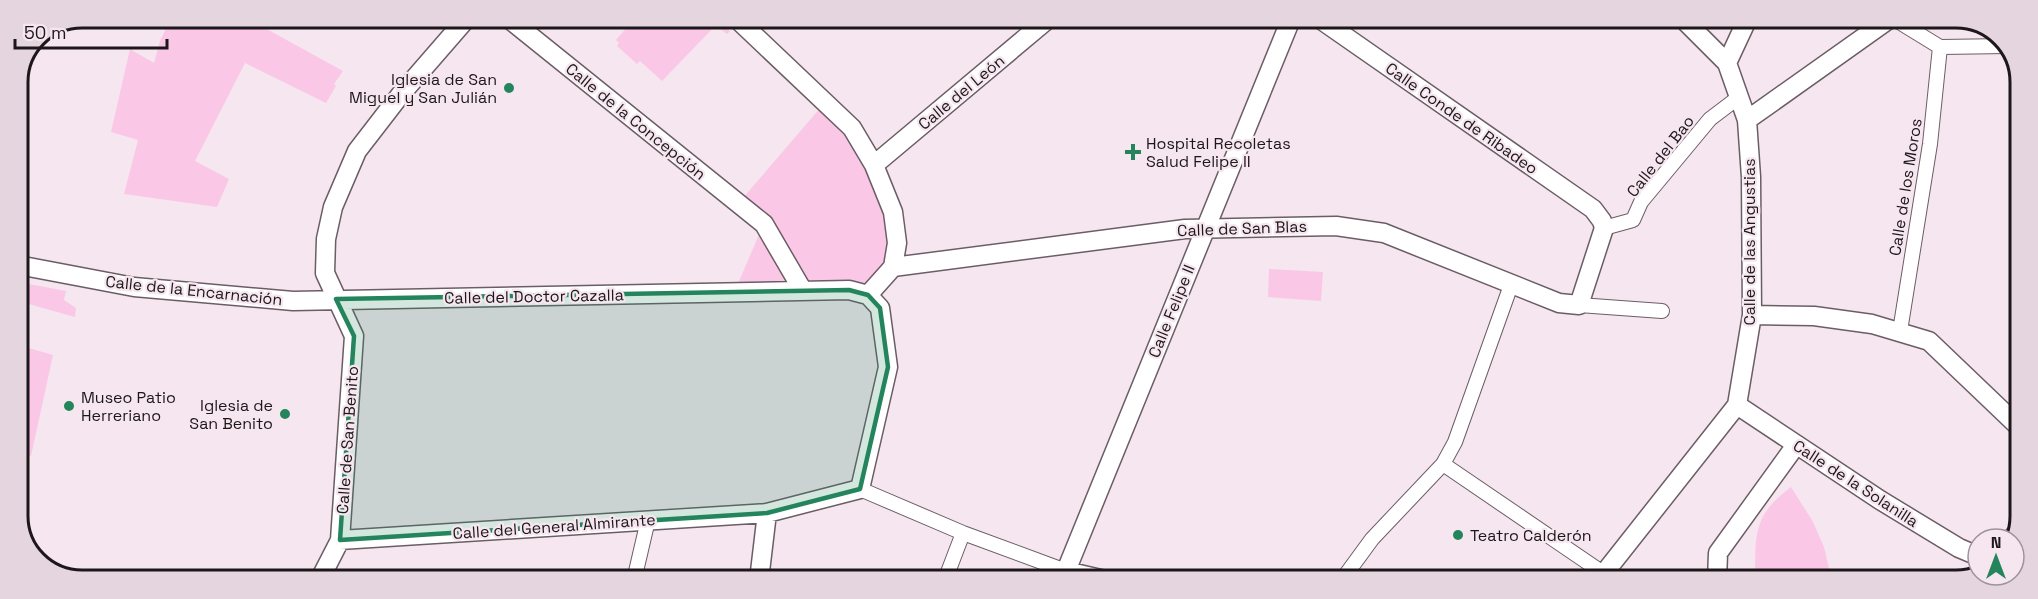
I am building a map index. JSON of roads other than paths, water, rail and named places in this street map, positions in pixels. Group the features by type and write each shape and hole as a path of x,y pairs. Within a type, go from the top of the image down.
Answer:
{"street":[{"name":"Calle de San Benito","path":"325,570 340,540 354,336 325,273 326,239 333,207 357,151 401,94 458,28"},
{"name":"Calle de la Concepción","path":"520,28 764,224 803,291"},
{"path":"746,28 852,128 874,165 893,212 897,243 893,267 868,295 880,308 888,367 860,489 963,533 1063,570"},
{"name":"Calle del León","path":"874,165 1037,28"},
{"name":"Calle Felipe II","path":"1066,570 1287,28"},
{"name":"Calle Conde de Ribadeo","path":"1333,28 1593,209 1603,225"},
{"name":"Calle de las Angustias","path":"1606,570 1737,405 1752,315 1751,177 1748,120 1727,63 1692,28"},
{"path":"1727,63 1743,28"},
{"path":"1748,120 1877,28"},
{"path":"1909,28 1940,47 1995,46"},
{"name":"Calle de los Moros","path":"1900,331 1930,144 1940,47"},
{"name":"Calle del Bao","path":"1603,225 1633,220 1641,202 1710,119 1739,97"},
{"path":"1603,225 1579,305 1662,311"},
{"name":"Calle de San Blas","path":"893,267 1164,231 1205,228 1336,226 1384,233 1559,303 1579,305"},
{"name":"Calle de la Encarnación","path":"28,267 134,287 293,301 336,299"},
{"path":"1349,570 1372,539 1443,465 1455,442 1511,285"},
{"name":"Calle del Doctor Cazalla","path":"336,299 849,290 868,295"},
{"path":"1752,315 1814,316 1872,324 1929,341 2010,418"},
{"name":"Calle de la Solanilla","path":"1737,405 1880,500 1966,551"},
{"path":"1717,570 1718,553 1796,445"},
{"path":"1443,465 1590,570"},
{"name":"Calle del General Almirante","path":"340,540 767,513 860,489"},
{"path":"760,570 767,513"},
{"path":"636,570 648,520"},
{"path":"949,570 963,533"}],"place":[{"name":"Iglesia de San Miguel y San Julián","path":"509,88"},
{"name":"Hospital Recoletas Salud Felipe II","path":"1133,152"},
{"name":"Museo Patio Herreriano","path":"69,406"},
{"name":"Iglesia de San Benito","path":"285,414"},
{"name":"Teatro Calderón","path":"1458,535"}]}
